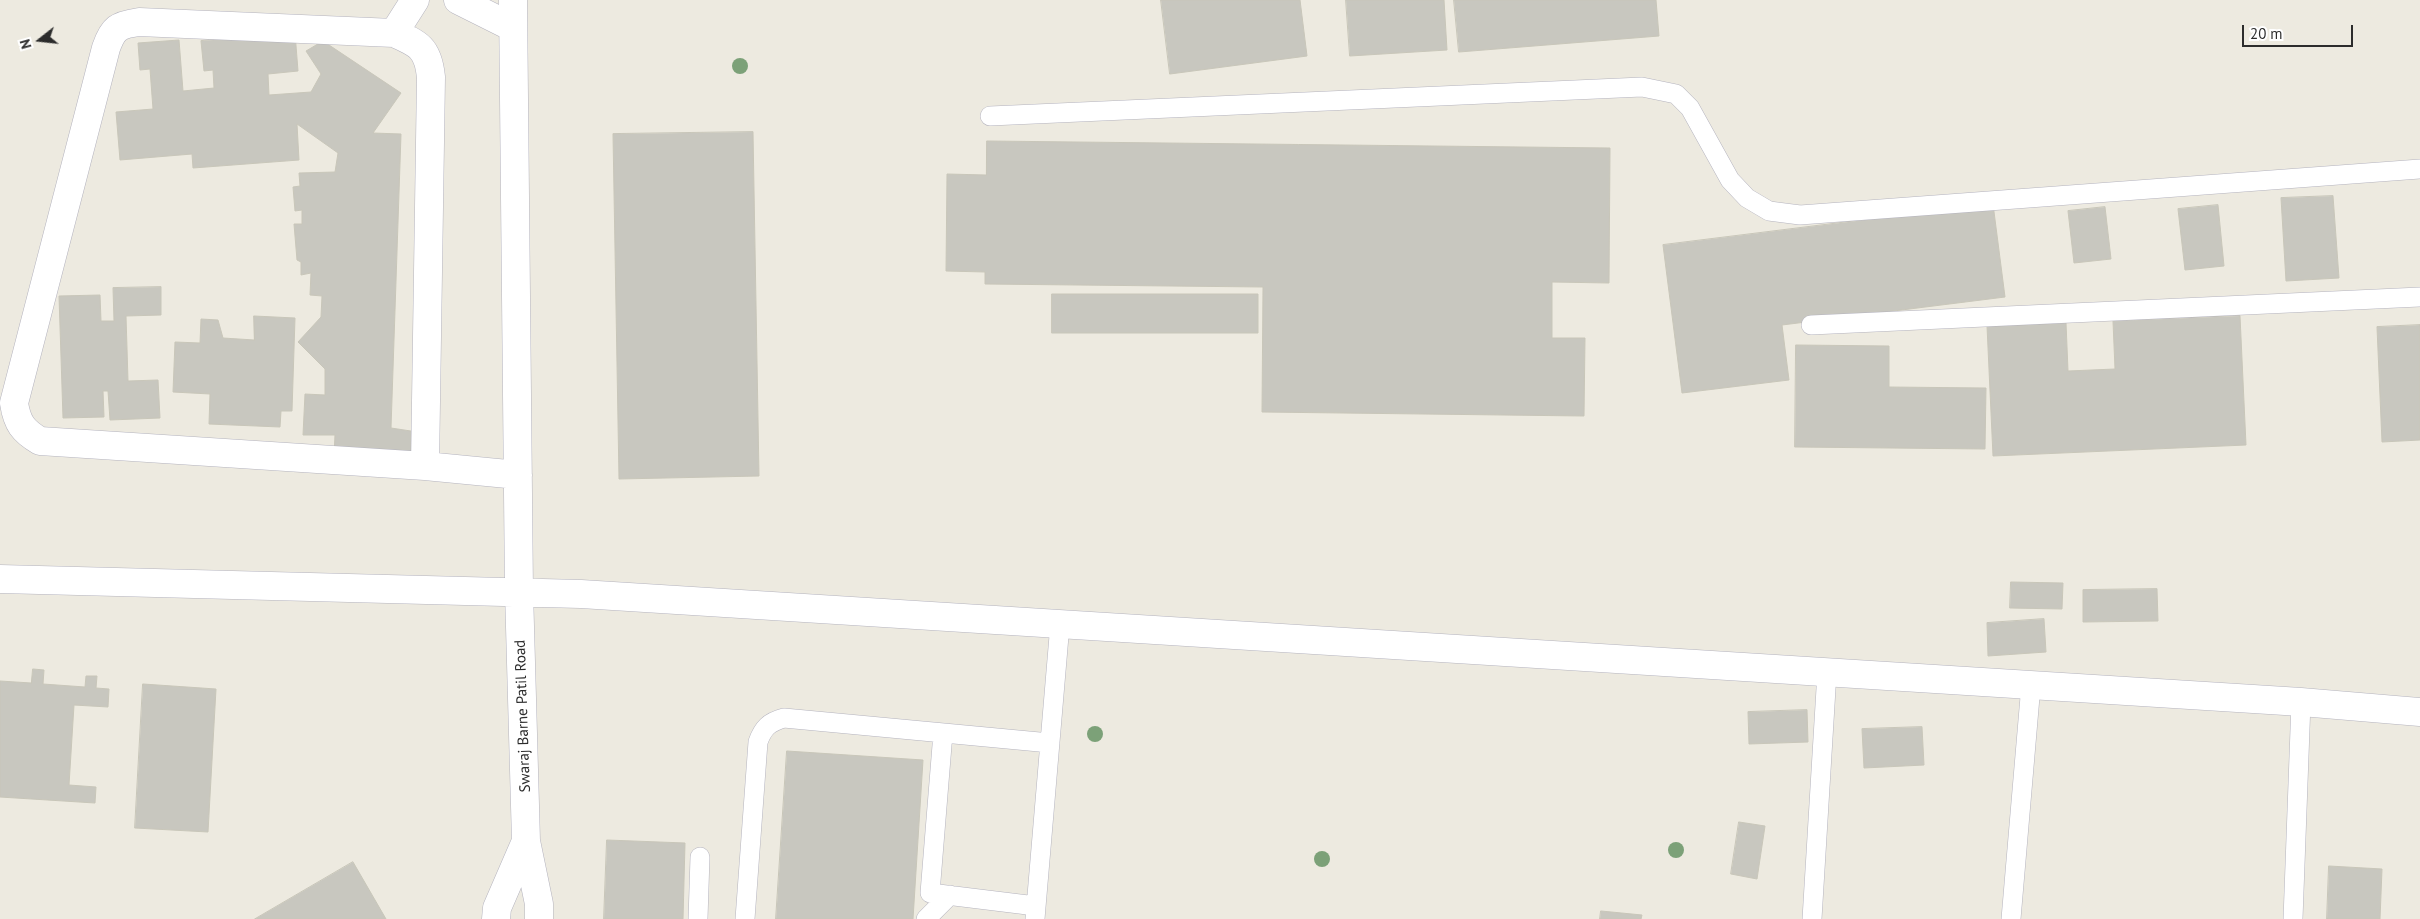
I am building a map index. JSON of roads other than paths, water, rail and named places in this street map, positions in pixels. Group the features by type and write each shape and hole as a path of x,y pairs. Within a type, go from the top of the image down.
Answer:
{"street":[{"path":"394,33 415,0"},
{"path":"458,0 512,27"},
{"name":"Swaraj Barne Patil Road","path":"513,0 519,591 526,841 539,904 539,919"},
{"path":"425,466 430,60 419,45 394,33 139,22 124,24 112,33 14,403 16,419 25,432 40,441 425,466 518,475"},
{"path":"0,579 519,591 2301,702 2420,712"},
{"name":"Swaraj Barne Patil Road","path":"496,919 496,908 526,841"}],"lane":[{"path":"990,116 1642,87 1676,94 1690,108 1730,180 1747,198 1769,211 1800,215 2420,169"},
{"path":"1811,325 2420,297"},
{"path":"943,733 930,893 950,895 1036,912 1060,624"},
{"path":"1812,919 1827,672"},
{"path":"2010,919 2030,685"},
{"path":"2293,919 2301,702"},
{"path":"745,919 758,742 762,731 771,722 784,718 1050,743"},
{"path":"698,919 700,857"},
{"path":"926,919 950,895"}]}
